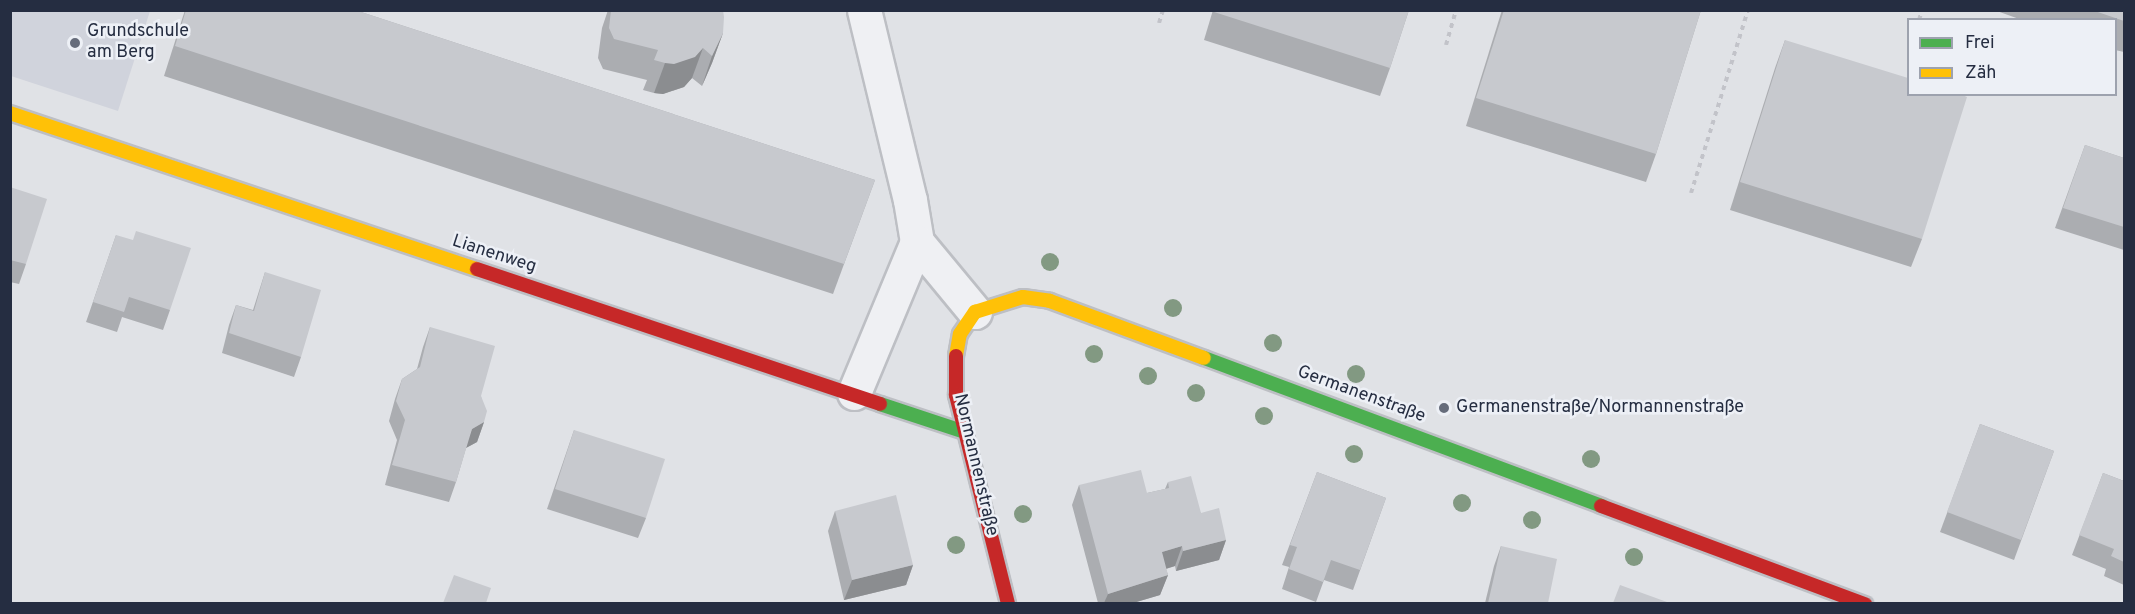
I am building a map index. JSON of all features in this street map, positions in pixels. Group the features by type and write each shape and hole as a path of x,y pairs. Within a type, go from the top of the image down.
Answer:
{"street":[{"path":"864,10 910,200 917,242 975,312"},
{"name":"Lianenweg","path":"10,113 854,393 965,432"},
{"path":"854,393 917,242"},
{"name":"Germanenstraße","path":"975,312 1023,297 1050,301 1865,603"},
{"name":"Normannenstraße","path":"975,312 960,334 956,356 956,395 1008,603"}],"path":[{"path":"1159,23 1163,10"},
{"path":"1446,45 1456,10"},
{"path":"1691,193 1748,10"}],"shaded area":[{"name":"Grundschule am Berg","path":"11,10 150,11 118,111 11,76"}],"building":[{"path":"186,10 355,10 875,180 844,264 175,46"},
{"path":"611,10 723,10 723,33 712,56 703,48 695,57 674,64 665,63 654,60 658,50 614,39 609,28"},
{"path":"1214,10 1409,10 1390,68 1214,12"},
{"path":"1504,10 1701,10 1656,154 1476,98"},
{"path":"2092,10 2124,10 2124,21"},
{"path":"1785,40 1907,78 1907,96 1967,97 1922,239 1740,182"},
{"path":"2085,145 2124,158 2124,227 2063,208"},
{"path":"10,187 47,199 26,264 10,260"},
{"path":"136,231 191,248 170,310 129,297 124,312 93,302 116,235 133,240"},
{"path":"265,272 321,290 301,357 229,333 236,305 254,311"},
{"path":"430,327 495,346 481,396 487,411 484,422 472,429 456,482 392,465 405,420 396,401 402,379 420,367"},
{"path":"1980,424 2054,451 2021,540 1947,512"},
{"path":"574,430 665,459 646,518 555,489"},
{"path":"1141,470 1147,493 1169,488 1168,482 1191,476 1201,513 1219,508 1226,540 1183,551 1182,546 1162,552 1168,575 1108,594 1079,485"},
{"path":"1317,472 1386,498 1360,570 1331,560 1323,582 1289,569 1297,547 1290,545"},
{"path":"2103,473 2124,481 2124,562 2111,556 2114,549 2079,535"},
{"path":"896,495 913,565 852,580 835,511"},
{"path":"1501,546 1557,559 1548,603 1488,603"},
{"path":"454,575 491,588 486,603 443,603"},
{"path":"1620,585 1667,602 1613,603"}],"traffic: fast":[{"path":"1204,358 1601,506"},
{"path":"880,404 965,432"}],"traffic: slow":[{"path":"10,113 477,269"},
{"path":"956,356 960,334 975,312 1023,297 1050,301 1204,358"}],"traffic: jam":[{"path":"477,269 880,404"},
{"path":"956,356 956,395 1008,604"},
{"path":"1601,506 1865,604"}],"place":[{"name":"Grundschule am Berg","path":"75,43"},
{"name":"Germanenstraße/Normannenstraße","path":"1444,408"}]}
